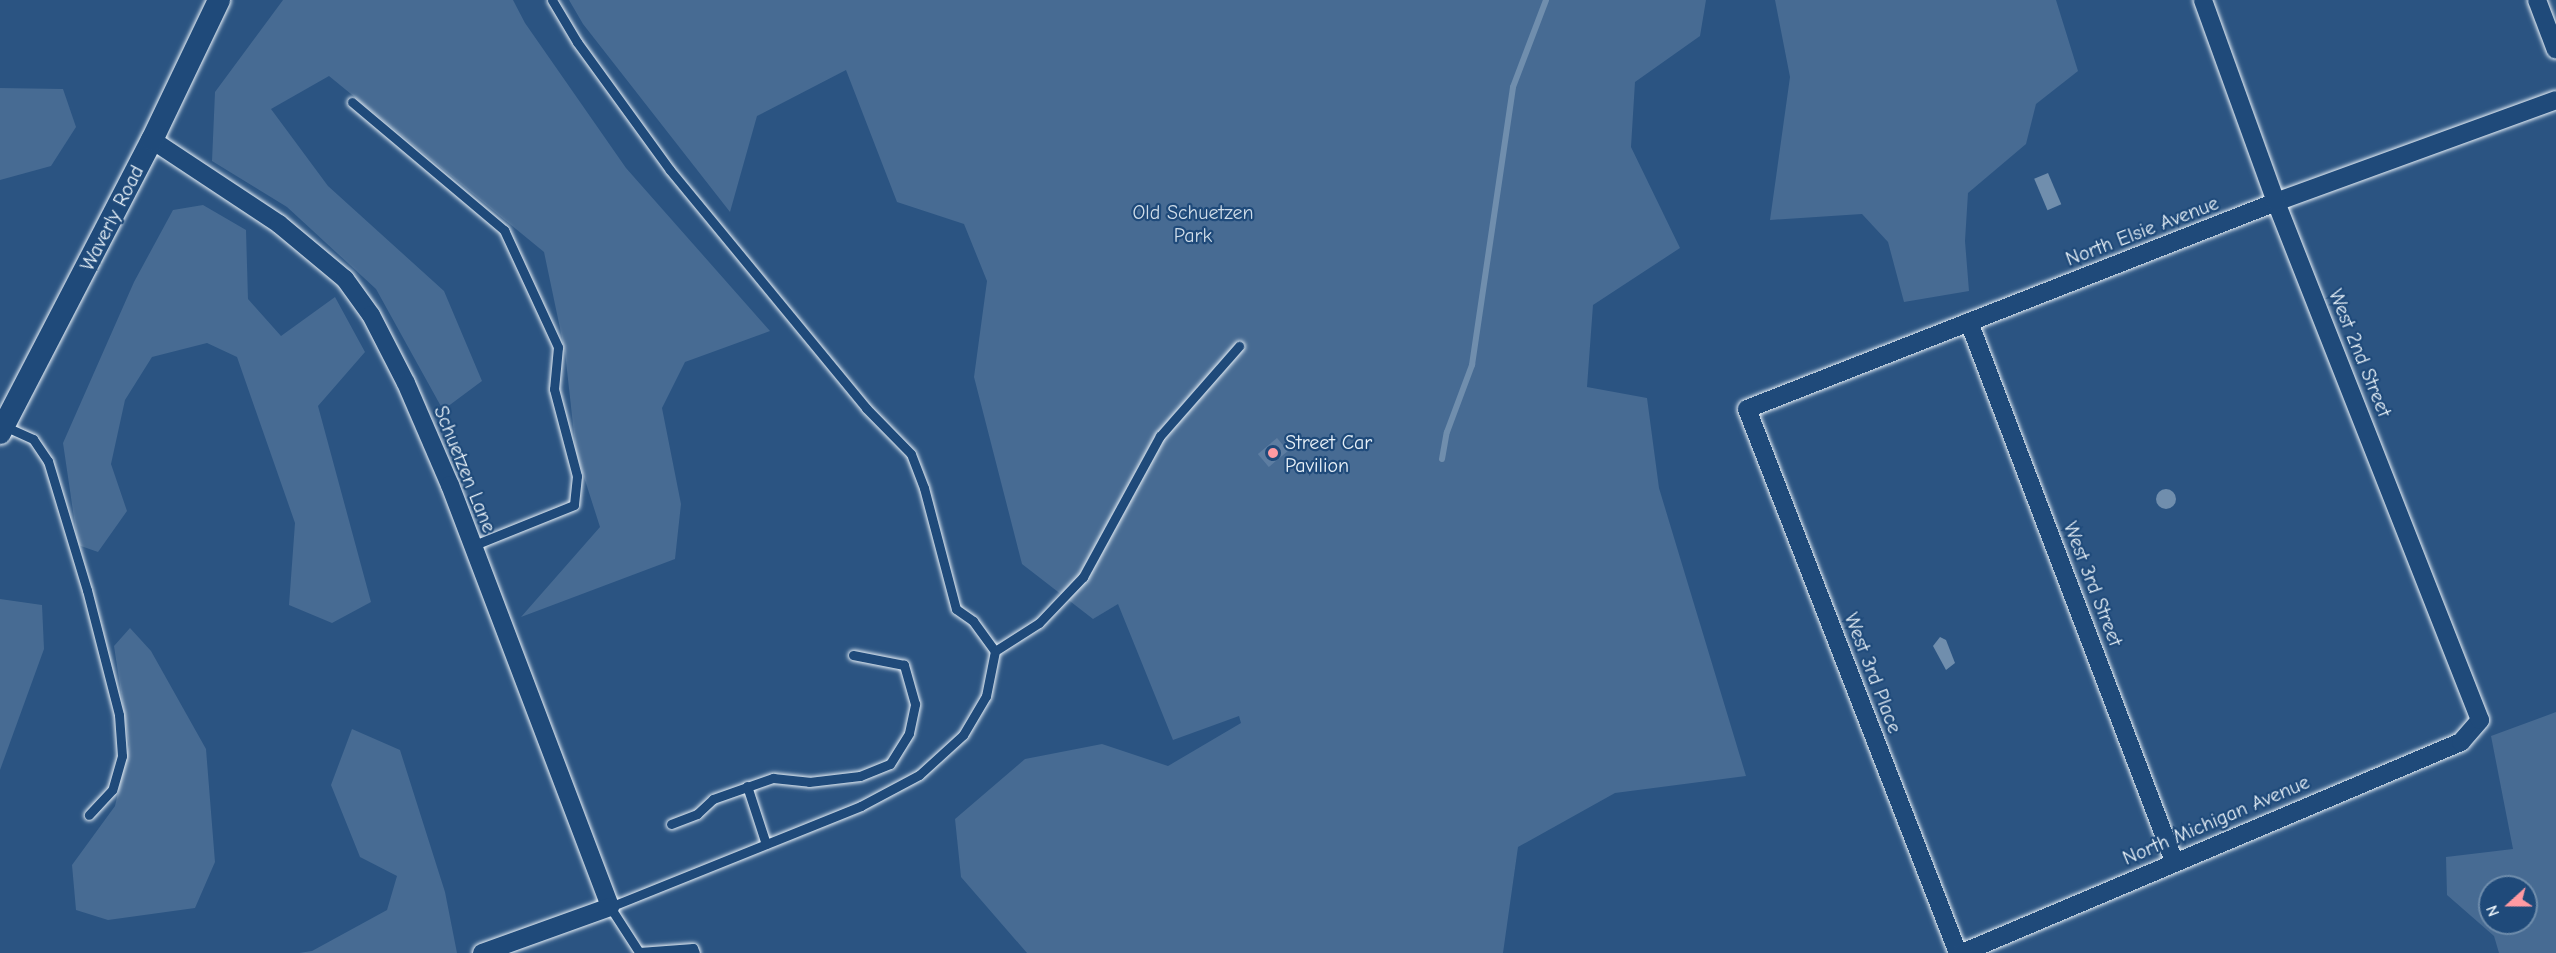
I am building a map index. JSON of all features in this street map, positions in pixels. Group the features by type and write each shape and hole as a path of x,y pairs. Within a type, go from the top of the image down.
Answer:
{"street":[{"name":"Waverly Road","path":"2,429 11,403 152,140 219,0"},
{"name":"West 2nd Street","path":"2203,0 2276,202 2480,720"},
{"path":"2537,0 2556,50"},
{"name":"North Elsie Avenue","path":"1747,409 2276,202 2556,100"},
{"name":"Schuetzen Lane","path":"152,140 279,224 345,279 371,315 406,382 472,546 610,907"},
{"name":"West 3rd Street","path":"1970,322 2174,861"},
{"name":"West 3rd Place","path":"1747,409 1960,953"},
{"name":"North Michigan Avenue","path":"1960,953 2174,861 2462,742 2480,720"},
{"path":"482,953 610,907"}],"lane":[{"path":"552,0 577,42 670,170 866,408 910,454 924,488 956,609 973,621 995,651"},
{"path":"352,102 504,231 558,347 554,388 577,476 574,505 472,546"},
{"path":"695,953 693,948 639,952 610,907 861,806 919,775 963,735 986,696 995,651 1040,622 1083,577 1160,436 1239,346"},
{"path":"2,429 33,438 48,461 87,590 119,715 122,756 112,790 89,815"},
{"path":"671,824 697,814 713,799 773,778 809,782 860,776 890,764 909,733 915,704 904,665 853,655"},
{"path":"747,786 766,844"}],"green space":[{"path":"283,0 513,0 525,23 626,168 770,331 685,362 662,408 681,504 675,559 521,617 600,527 576,452 565,352 544,252 329,76 271,109 328,186 444,291 482,381 443,410 376,289 287,207 212,161 215,92"},
{"name":"Old Schuetzen Park","path":"569,0 1706,0 1700,36 1635,82 1631,147 1680,248 1593,305 1587,387 1647,398 1659,488 1746,776 1615,793 1518,847 1503,953 1027,953 961,877 955,819 1025,759 1102,744 1168,766 1241,723 1239,716 1173,740 1118,604 1093,619 1022,564 974,377 987,281 964,224 897,202 846,70 757,116 730,212 583,24"},
{"path":"1775,0 2056,0 2078,71 2036,104 2026,144 1968,193 1965,241 1969,291 1904,302 1888,242 1862,214 1770,220 1790,77"},
{"path":"0,88 63,89 76,127 51,166 0,180"},
{"path":"203,205 246,230 248,299 281,336 335,297 365,352 318,406 371,602 332,623 289,605 295,523 237,357 207,343 152,357 125,400 111,464 127,511 98,552 78,545 63,443 134,282 173,210"},
{"path":"0,599 42,605 44,649 0,770"},
{"path":"130,628 151,651 206,749 215,862 195,908 108,920 76,910 72,865 115,806 129,745 114,646"},
{"path":"2556,712 2556,953 2499,953 2493,935 2538,935 2538,875 2478,875 2478,922 2447,895 2446,857 2513,849 2491,736"},
{"path":"352,729 400,750 445,892 457,953 299,953 312,951 387,910 397,876 360,857 331,785"}],"shaded area":[{"path":"2048,173 2061,204 2047,210 2034,179"},
{"path":"2166,489 2173,492 2176,499 2173,506 2166,509 2159,506 2156,499 2159,492"},
{"path":"1940,637 1946,640 1955,663 1946,670 1933,646"}],"building":[{"name":"Street Car Pavilion","path":"1277,438 1288,451 1269,467 1258,454"}],"waterway":[{"path":"1442,459 1447,432 1472,365 1513,87 1546,0"}],"place":[{"name":"Street Car Pavilion","path":"1273,453"}]}
